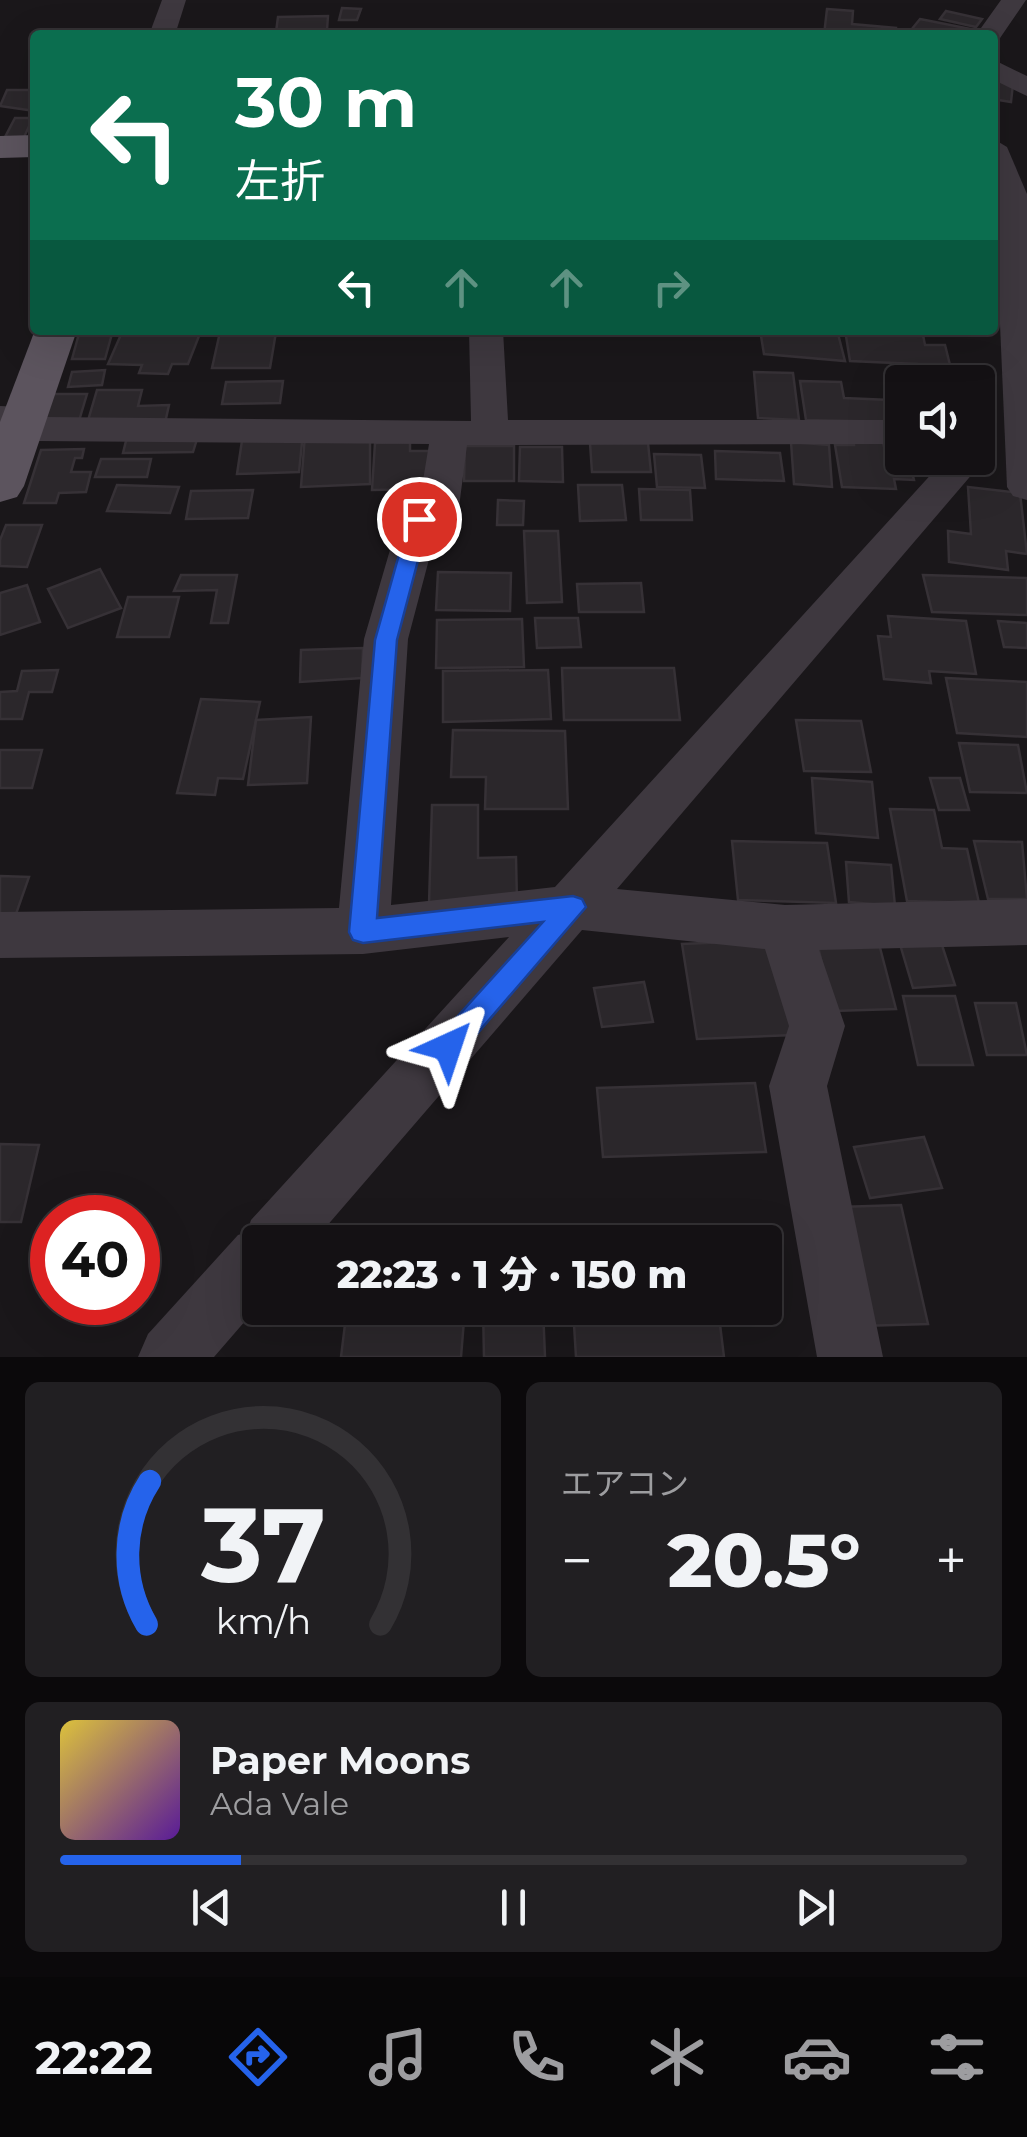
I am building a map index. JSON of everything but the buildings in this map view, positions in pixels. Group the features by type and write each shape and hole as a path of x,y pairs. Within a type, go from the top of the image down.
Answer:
{"main road":[{"path":"0,147 30,146"},
{"path":"0,486 12,419 54,335"}],"street":[{"path":"164,30 174,0"},
{"path":"993,30 1014,0"},
{"path":"998,71 1027,88"},
{"path":"995,430 1024,380 1012,195 998,161"},
{"path":"482,433 486,335"},
{"path":"363,932 386,640 419,519 438,515 482,433 502,335"},
{"path":"12,419 38,429 885,432"},
{"path":"995,436 1027,487"},
{"path":"288,1225 956,475"},
{"path":"0,935 363,932 573,907 785,928 1027,922"},
{"path":"785,928 817,1026 798,1086 850,1357"},
{"path":"171,1357 242,1277"}],"route":[{"path":"419,519 386,640 363,932 573,907 448,1047"}]}
